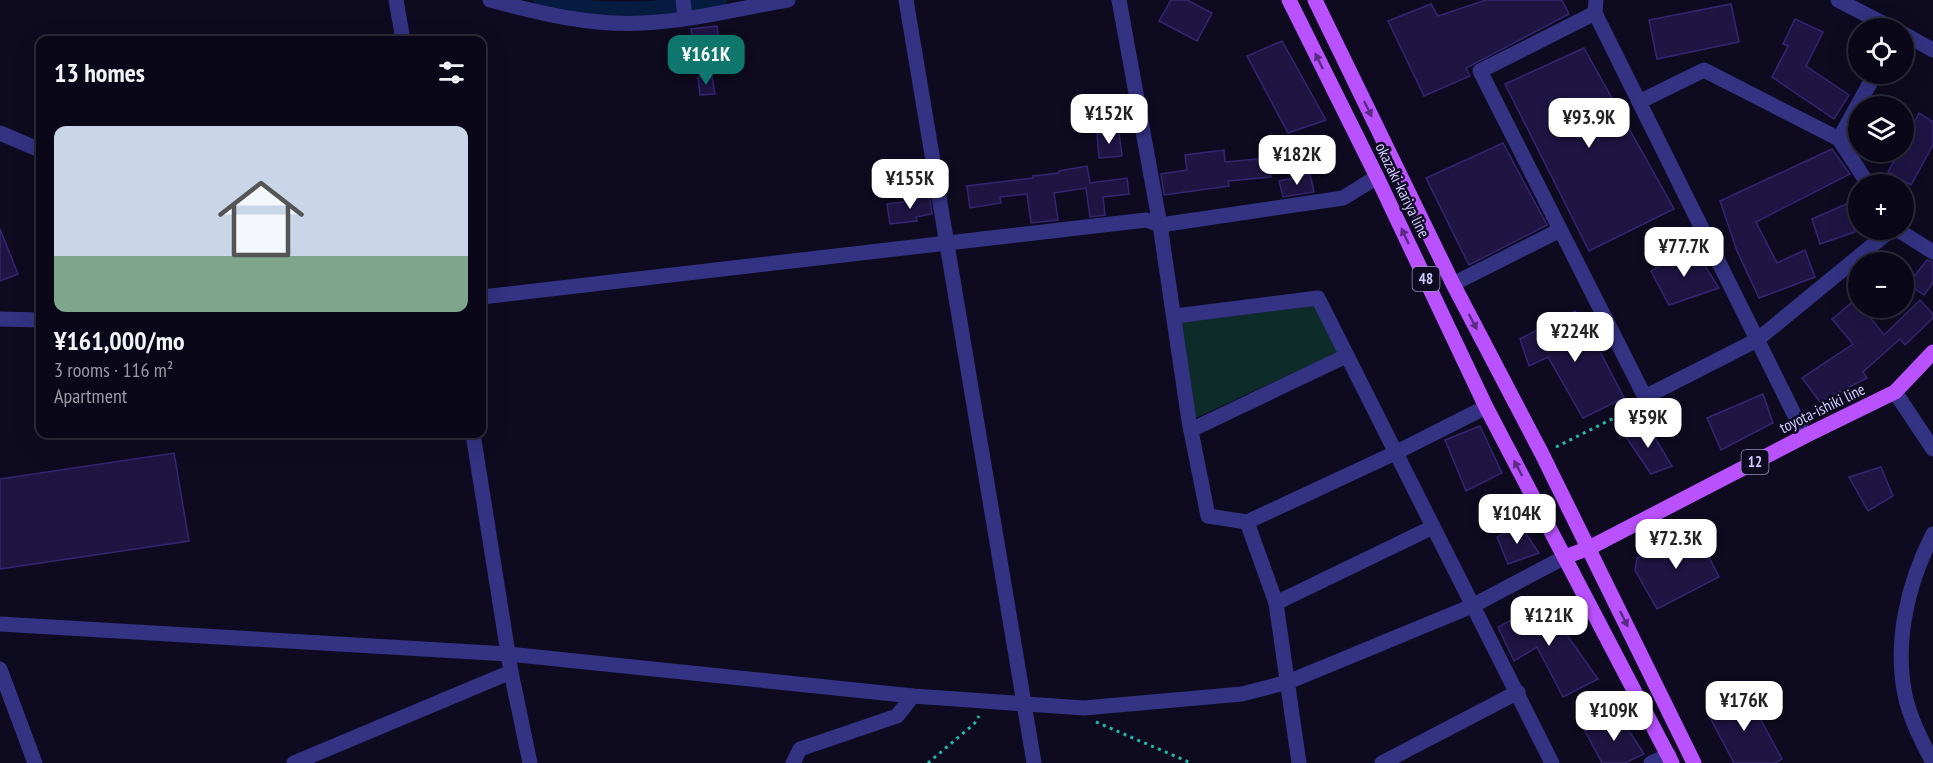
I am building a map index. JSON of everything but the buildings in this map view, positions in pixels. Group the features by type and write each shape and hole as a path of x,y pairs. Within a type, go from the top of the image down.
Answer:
{"main road":[{"name":"okazaki-kariya line","path":"1289,0 1377,177 1486,407 1565,557"},
{"name":"okazaki-kariya line","path":"1315,0 1453,284 1589,548"},
{"name":"toyota-ishiki line","path":"1565,557 1589,548 1895,392 1933,352"},
{"path":"1589,548 1694,763"},
{"path":"1565,557 1670,759"}],"street":[{"path":"396,0 403,36"},
{"path":"490,0 541,14 598,21 642,23 788,0"},
{"path":"683,0 685,18"},
{"path":"906,0 1034,763"},
{"path":"1119,0 1160,225 1191,430 1208,516 1247,522 1395,453 1486,407"},
{"path":"1838,0 1873,18"},
{"path":"1805,436 1756,340 1639,102 1595,6 1480,71 1645,397 1756,340 1879,240"},
{"path":"1914,40 1933,50"},
{"path":"1639,102 1704,70 1839,139 1862,174"},
{"path":"1839,139 1869,84"},
{"path":"0,133 36,148"},
{"path":"486,297 1146,220 1160,225 1343,198 1377,177"},
{"path":"1453,284 1560,230"},
{"path":"1914,240 1933,252"},
{"path":"1175,316 1318,298 1552,763"},
{"path":"0,319 36,320"},
{"path":"1191,430 1346,356"},
{"path":"1895,392 1933,449"},
{"path":"474,438 511,672 530,763"},
{"path":"1247,522 1276,603 1299,763"},
{"path":"1276,603 1433,528"},
{"path":"1933,534 1909,594 1902,658 1905,695 1916,729 1933,763"},
{"path":"0,624 508,654 987,703 1084,708 1242,694 1288,682 1472,606 1565,557"},
{"path":"0,669 35,763"},
{"path":"294,763 511,672"},
{"path":"1382,763 1518,692"},
{"path":"793,763 800,749 897,716 913,696"},
{"path":"1652,763 1670,759"}],"path":[{"path":"1542,454 1640,405 1645,397"},
{"path":"928,763 974,724 987,703"},
{"path":"1084,708 1095,722 1191,763"}],"green space":[{"path":"1310,299 1343,350 1189,421 1175,316"}],"waterway":[{"path":"541,0 562,5 607,9 653,8 719,0"}]}
